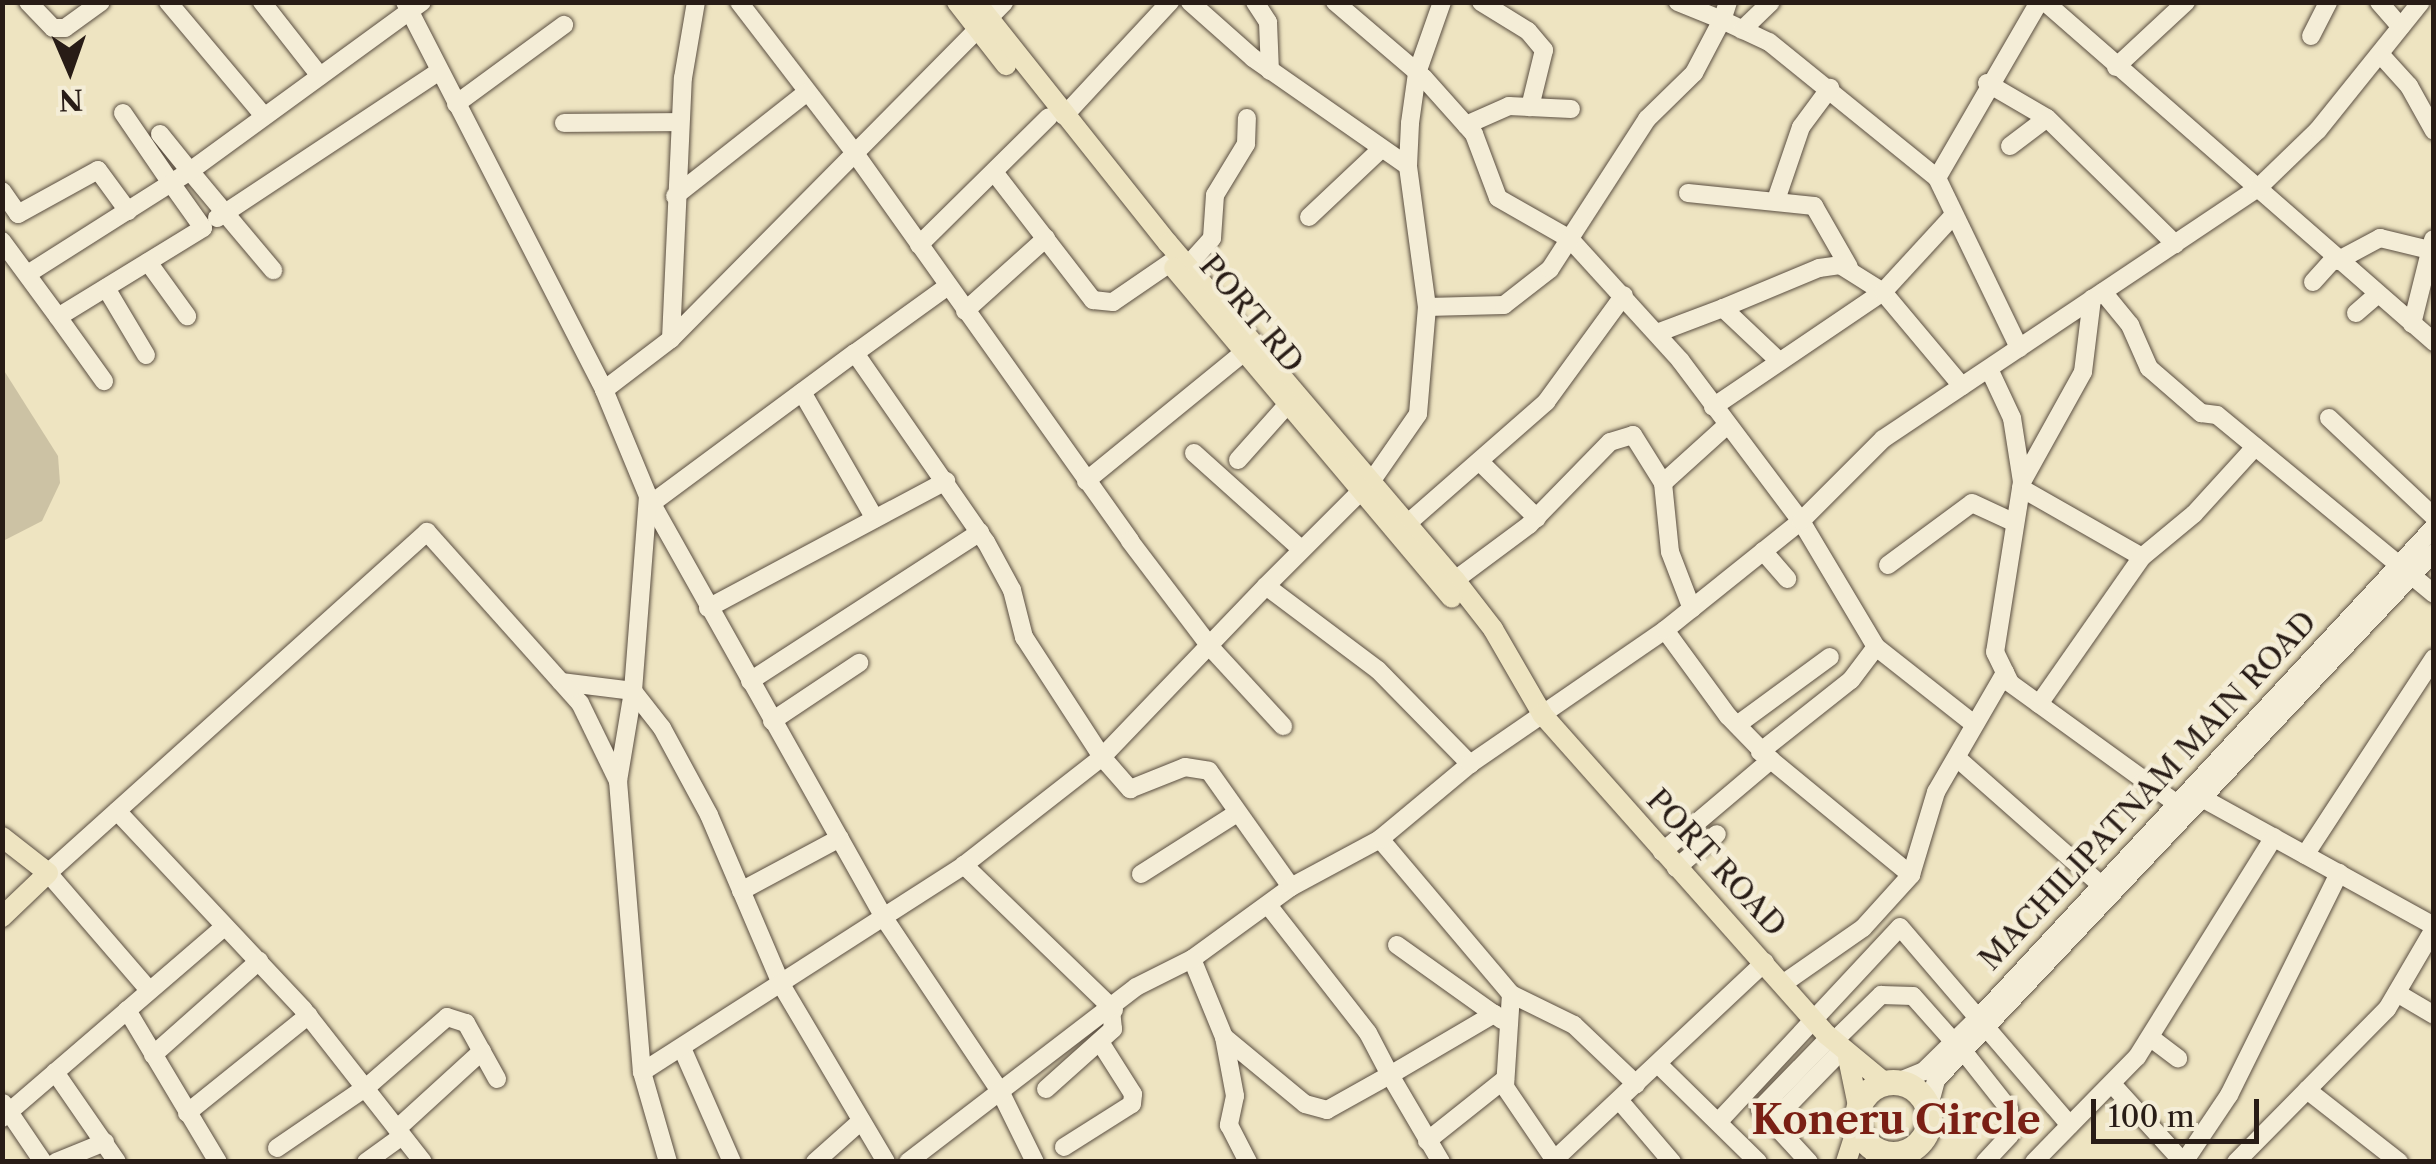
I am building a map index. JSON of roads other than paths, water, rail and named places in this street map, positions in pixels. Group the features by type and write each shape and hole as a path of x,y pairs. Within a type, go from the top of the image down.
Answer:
{"highway":[{"path":"1891,1083 1917,1091 1928,1110 1904,1156 1869,1146 1858,1117 1891,1083"}],"main road":[{"name":"PORT RD","path":"957,2 979,17 1179,264 1243,353 1367,485 1507,658"},
{"path":"1179,264 1367,485 1408,523 1493,629 1507,658"},
{"name":"PORT ROAD","path":"1507,658 1542,714 1669,860 1838,1045 1891,1083"},
{"path":"2,837 48,873 2,917"},
{"name":"PORT ROAD","path":"1838,1045 1858,1117"},
{"path":"1846,1162 1858,1117"}],"street":[{"path":"28,2 53,28 65,28 101,2"},
{"path":"168,2 264,116"},
{"path":"262,2 320,76"},
{"path":"671,339 674,196 696,2"},
{"path":"739,2 854,152 1086,481 1212,649 1282,726"},
{"path":"604,390 671,339 979,17 1004,2"},
{"path":"919,245 1170,2"},
{"path":"1190,2 1270,70 1408,166"},
{"path":"1255,2 1268,22 1270,70"},
{"path":"1335,2 1417,73 1466,125 1498,198 1570,239 1657,333 1801,521 1876,647 1974,724"},
{"path":"642,1072 782,986 964,864 1102,758 1212,649 1300,548 1367,485 1418,414 1427,307 1408,166 1417,73 1442,2"},
{"path":"1481,2 1528,31 1544,50 1530,107"},
{"path":"1678,2 1725,12 1742,30 1830,88 1937,178 2019,348"},
{"path":"1742,30 1771,2"},
{"path":"1937,178 1987,83 2042,2 2434,342"},
{"path":"2311,36 2328,2"},
{"path":"2379,2 2401,27"},
{"path":"2116,66 2184,3"},
{"path":"28,273 190,171 413,6 438,72 604,390 650,500 708,608 884,918 1000,1091 1036,1162"},
{"path":"908,1162 1112,1011 1136,986 1192,959 1290,887 1380,839 1470,764 1665,630 1801,521 1883,439 1990,372 2019,348 2258,188 2318,130 2419,6 2434,18"},
{"path":"1427,307 1509,304 1550,269 1647,119 1694,72 1725,12"},
{"path":"456,104 564,25"},
{"path":"2380,54 2409,86 2434,131"},
{"path":"58,318 203,228 438,72"},
{"path":"1987,83 2047,118 2175,244"},
{"path":"1776,200 1801,128 1830,88"},
{"path":"674,196 806,94"},
{"path":"1466,125 1508,106 1571,109"},
{"path":"124,113 203,228"},
{"path":"994,172 1100,304 1179,264 1212,238 1215,195 1246,144 1247,118"},
{"path":"2010,146 2047,118"},
{"path":"564,123 680,122"},
{"path":"160,134 273,270"},
{"path":"1309,217 1380,150"},
{"path":"104,382 2,237 18,214 98,170 128,212"},
{"path":"2,191 18,214"},
{"path":"1688,192 1814,206 1850,267 1882,292 1962,386"},
{"path":"1714,407 1882,292 1952,216"},
{"path":"965,311 1046,238"},
{"path":"2313,282 2335,260 2380,238 2432,240 2412,324"},
{"path":"148,262 187,316"},
{"path":"1657,333 1819,268 1850,267"},
{"path":"668,1162 642,1072 618,781 632,691 650,500 948,286"},
{"path":"106,288 146,355"},
{"path":"2098,295 2130,325 2149,368 2201,413 2217,414 2434,594"},
{"path":"2098,295 2083,372 2021,485 1995,652 2005,673 2039,704 2189,798 2274,836 2432,922 2397,992 2236,1162"},
{"path":"2356,313 2377,295"},
{"path":"1408,523 1546,402 1624,296"},
{"path":"1723,308 1779,361"},
{"path":"855,353 980,532 1012,590 1024,638 1102,758 1130,789 1198,766 1237,812 1290,887"},
{"path":"1086,481 1243,353"},
{"path":"1990,372 2012,418 2021,485"},
{"path":"802,392 876,518"},
{"path":"1238,460 1288,405"},
{"path":"2329,418 2434,517"},
{"path":"1663,483 1726,426"},
{"path":"1455,580 1537,518 1624,435 1639,440 1663,483 1670,552 1692,608"},
{"path":"2039,704 2142,556 2194,514 2255,447"},
{"path":"1194,452 1300,548"},
{"path":"1480,462 1537,518"},
{"path":"708,608 946,481"},
{"path":"2021,485 2142,556"},
{"path":"1888,565 1972,504 2013,522"},
{"name":"MACHILIPATNAM MAIN ROAD","path":"1891,1083 1924,1071 1959,1047 1986,1021 2189,798 2403,572 2434,527"},
{"path":"150,990 48,873 427,532 580,704 618,781"},
{"path":"750,681 980,532"},
{"path":"1763,551 1787,579"},
{"name":"MACHILIPATNAM MAIN ROAD","path":"2403,572 2434,552"},
{"path":"1266,586 1378,670 1470,764"},
{"path":"1665,630 1737,725 1766,756 1910,875"},
{"path":"1669,860 1766,756 1851,680 1876,647"},
{"path":"1737,725 1830,657"},
{"path":"2305,855 2434,658"},
{"path":"772,720 859,664"},
{"path":"1784,983 1863,928 1910,875 1936,792 2005,673"},
{"path":"562,682 632,691 662,728 782,986 886,1162"},
{"path":"1957,758 2101,885"},
{"name":"MACHILIPATNAM MAIN ROAD","path":"1986,1021 2101,885 2189,798"},
{"path":"117,811 222,929 259,961 309,1016 368,1086 423,1162"},
{"path":"1141,874 1237,812"},
{"path":"1669,860 1717,834"},
{"path":"2034,1162 2112,1084 2151,1038 2274,836"},
{"path":"740,891 840,838"},
{"path":"1380,839 1511,994 1574,1025 1636,1084"},
{"path":"964,864 1112,1011 1115,1025 1046,1090"},
{"path":"2112,1084 2183,1162 2229,1095 2340,873"},
{"path":"1268,905 1368,1033 1441,1162"},
{"path":"1721,1119 1900,926 1986,1021 2070,1125"},
{"path":"43,1162 5,1111 222,929"},
{"path":"1397,946 1500,1018"},
{"path":"1192,959 1224,1037 1235,1096 1229,1125 1248,1162"},
{"path":"153,1055 259,961"},
{"path":"1511,994 1500,1018 1506,1079 1553,1160 1765,962"},
{"path":"2397,992 2434,1014"},
{"path":"1734,1134 1766,1115 1838,1045 1881,995 1913,996 2009,1109 2010,1135 1985,1162"},
{"path":"127,1010 218,1162"},
{"path":"186,1113 309,1016"},
{"path":"278,1148 368,1086 447,1017 461,1018 497,1079"},
{"path":"1224,1037 1319,1112 1500,1018"},
{"path":"2151,1038 2178,1058"},
{"path":"1064,1147 1133,1099 1100,1042"},
{"name":"MACHILIPATNAM MAIN ROAD","path":"1928,1110 1936,1080 1959,1047"},
{"path":"682,1048 732,1162"},
{"path":"366,1162 482,1051"},
{"path":"1658,1064 1721,1119 1758,1162"},
{"path":"56,1072 117,1162"},
{"path":"1426,1141 1506,1079"},
{"path":"2307,1090 2399,1162"},
{"path":"1620,1100 1672,1162"},
{"path":"1766,1115 1809,1162"},
{"path":"814,1162 861,1120"},
{"path":"56,1162 106,1142"}],"district":[{"name":"Koneru Circle","path":"1896,1120"}]}
